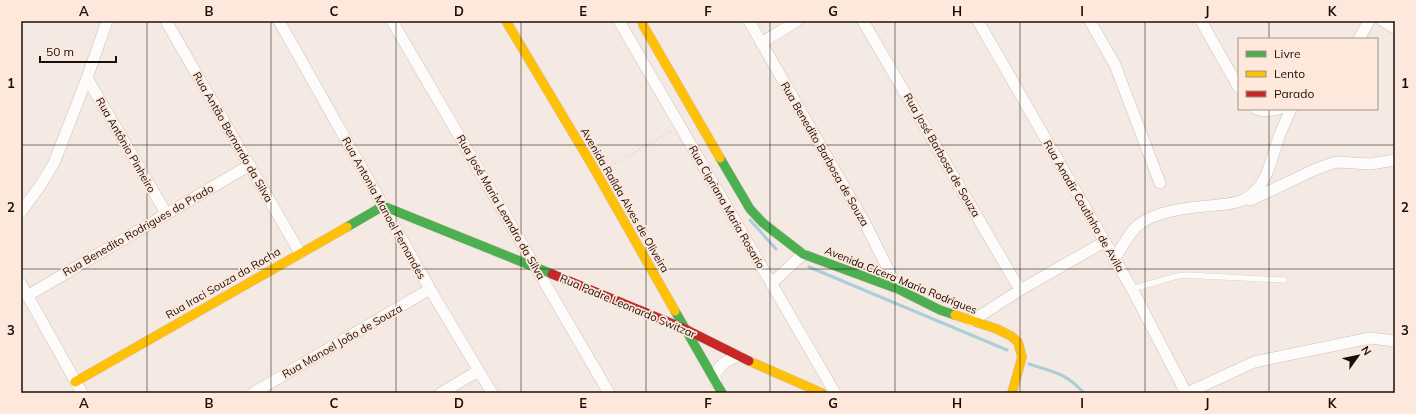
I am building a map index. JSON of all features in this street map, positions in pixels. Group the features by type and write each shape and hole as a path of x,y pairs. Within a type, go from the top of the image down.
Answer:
{"street":[{"path":"21,212 40,186 54,163 107,21"},
{"name":"Rua Antão Bernardo da Silva","path":"166,21 300,253"},
{"name":"Rua Antonia Manoel Fernandes","path":"279,21 430,289 492,393"},
{"name":"Rua José Maria Leandro da Silva","path":"392,21 609,393"},
{"name":"Avenida Raílda Alves de Oliveira","path":"506,21 592,165 722,393"},
{"name":"Rua Cipriana Maria Rosario","path":"619,21 835,393"},
{"name":"Avenida Cícera Maria Rodrigues","path":"642,21 750,209 763,224 803,254 898,289 940,310 972,322 997,329 1011,336 1018,342 1022,356 1012,393"},
{"name":"Rua Benedito Barbosa de Souza","path":"749,21 866,225 898,289"},
{"path":"761,43 797,21"},
{"name":"Rua José Barbosa de Souza","path":"864,21 1020,290"},
{"name":"Rua Anadir Coutinho de Avila","path":"978,21 1132,289 1186,393"},
{"path":"1090,21 1115,65 1160,183"},
{"path":"1360,38 1369,21"},
{"path":"1383,21 1395,28"},
{"path":"1205,23 1238,86"},
{"name":"Rua Antônio Pinheiro","path":"87,78 166,213"},
{"path":"1260,110 1272,110"},
{"path":"1239,203 1258,189 1263,181 1291,110"},
{"path":"1114,260 1125,241 1137,226 1148,220 1171,212 1194,207 1239,203 1257,197 1316,169 1336,162 1370,164 1395,160"},
{"name":"Rua Benedito Rodrigues do Prado","path":"27,296 250,165"},
{"name":"Rua Iraci Souza da Rocha","path":"75,382 383,206"},
{"name":"Rua Padre Leonardo Switzar","path":"383,206 536,267 685,329 738,356 822,393"},
{"path":"972,322 1020,290 1104,242"},
{"path":"771,284 803,254"},
{"path":"21,284 82,393"},
{"name":"Rua Manoel João de Souza","path":"253,393 430,289"},
{"path":"1186,393 1254,362 1370,338 1395,341"},
{"path":"716,382 715,374 723,362 738,356"},
{"path":"441,393 478,371"}],"lane":[{"path":"1132,289 1177,276 1186,275 1284,280"}],"path":[{"path":"597,174 680,127"}],"waterway":[{"path":"750,220 776,249"},
{"path":"809,267 1007,350"},
{"path":"1029,364 1053,371 1065,377 1084,393"}],"traffic: fast":[{"path":"720,158 750,209 763,223 803,254 898,289 940,310 955,315"},
{"path":"347,227 383,206 552,274"},
{"path":"675,311 722,393"}],"traffic: slow":[{"path":"506,21 592,165 675,311"},
{"path":"642,21 720,158"},
{"path":"75,382 347,227"},
{"path":"955,315 997,329 1011,336 1018,342 1022,357 1012,393"},
{"path":"749,361 822,393"}],"traffic: jam":[{"path":"552,274 685,329 749,361"}]}
